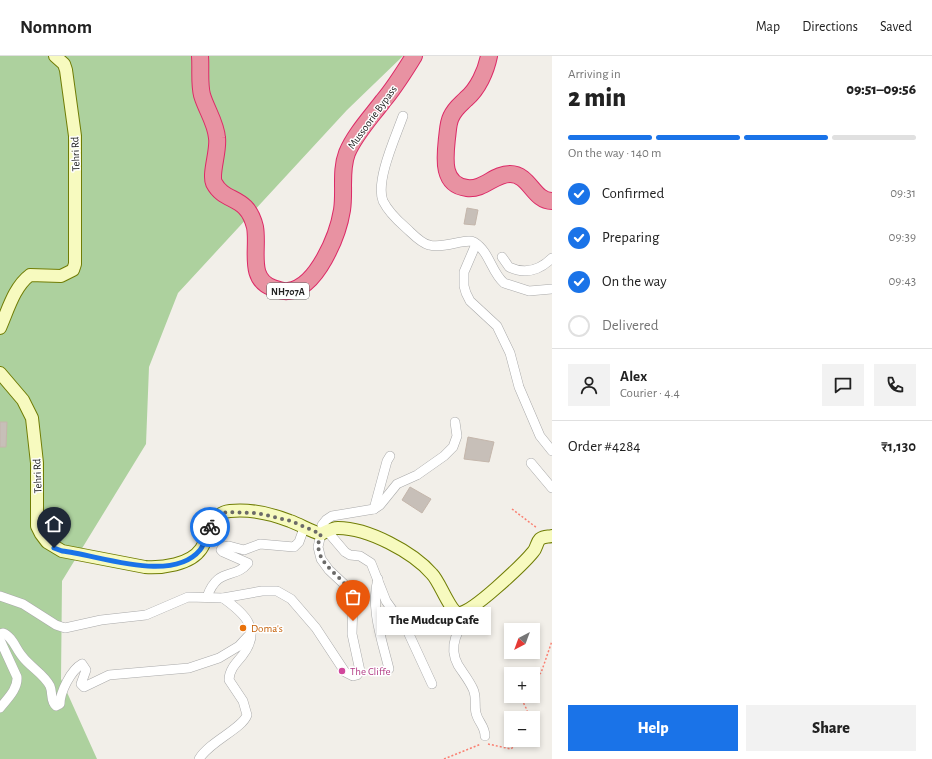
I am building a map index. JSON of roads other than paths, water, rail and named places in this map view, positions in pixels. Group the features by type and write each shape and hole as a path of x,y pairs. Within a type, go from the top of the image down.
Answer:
{"highway":[{"name":"Mussoorie Bypass","path":"200,56 202,94 217,138 213,180 219,191 238,200 247,208 254,227 256,241 255,269 260,280 269,287 283,292 293,291 301,287 320,265 331,245 342,210 343,170 347,153 357,136 399,80 414,56"},
{"path":"489,56 486,70 467,98 459,104 450,118 445,159 446,171 457,185 467,188 479,187 499,177 510,174 526,180 540,198 546,201 552,201"}],"street":[{"name":"Tehri Rd","path":"0,328 17,291 25,278 30,274 61,276 73,270 75,264 75,136 66,70 64,64 56,56"},
{"path":"403,116 382,182 384,202 400,222 428,245 450,246 467,240 476,244 486,255 504,284 529,291 552,289"},
{"path":"476,244 464,272 464,286 466,293 470,301 497,326 510,352 519,387 540,436 552,451"},
{"path":"502,257 509,267 530,271 541,268 552,258"},
{"name":"Tehri Rd","path":"0,373 23,400 32,418 37,464 37,526 41,534 54,548 62,551 157,568 178,564 197,554 201,549 215,519 226,512 263,514 291,521 304,528 324,533"},
{"path":"432,684 408,632 386,601 371,563 365,558 345,552 324,533 322,525 332,516 374,509 384,500 397,484 417,475 449,450 456,436 455,422"},
{"path":"374,509 387,461 390,456"},
{"path":"531,464 552,488"},
{"path":"208,597 211,586 216,580 248,564 223,552 221,550 224,547 229,546 244,550 260,544 294,547 299,542 304,528"},
{"path":"0,596 23,604 56,625 65,628 101,620 146,615 192,596 223,598 268,590 284,594 320,632 345,672 349,675 357,675 360,671 352,634 353,600 345,585 329,570 321,559 318,547 324,533 337,528 382,540 424,566 438,582 449,605 457,613 461,613 474,606 500,585 534,551 537,542 542,538 552,536"},
{"path":"378,579 375,589 377,620 389,669"},
{"path":"199,759 212,745 245,720 246,709 228,680 228,676 247,647 251,634 248,620 243,613 223,598"},
{"path":"474,606 457,632 453,641 453,651 457,663 473,689 475,711 484,727 485,736"},
{"path":"0,634 2,632 8,636 26,662 47,682 51,689 52,702 56,706 60,704 61,695 72,676 82,664 86,670 80,684 84,686 109,675 189,668 219,658 239,646 251,634"},
{"path":"0,640 17,676 17,681 12,693 0,708"}],"place":[{"name":"The Mudcup Cafe","path":"353,621"},
{"name":"Doma's","path":"243,628"},
{"name":"The Cliffe","path":"342,671"}]}
